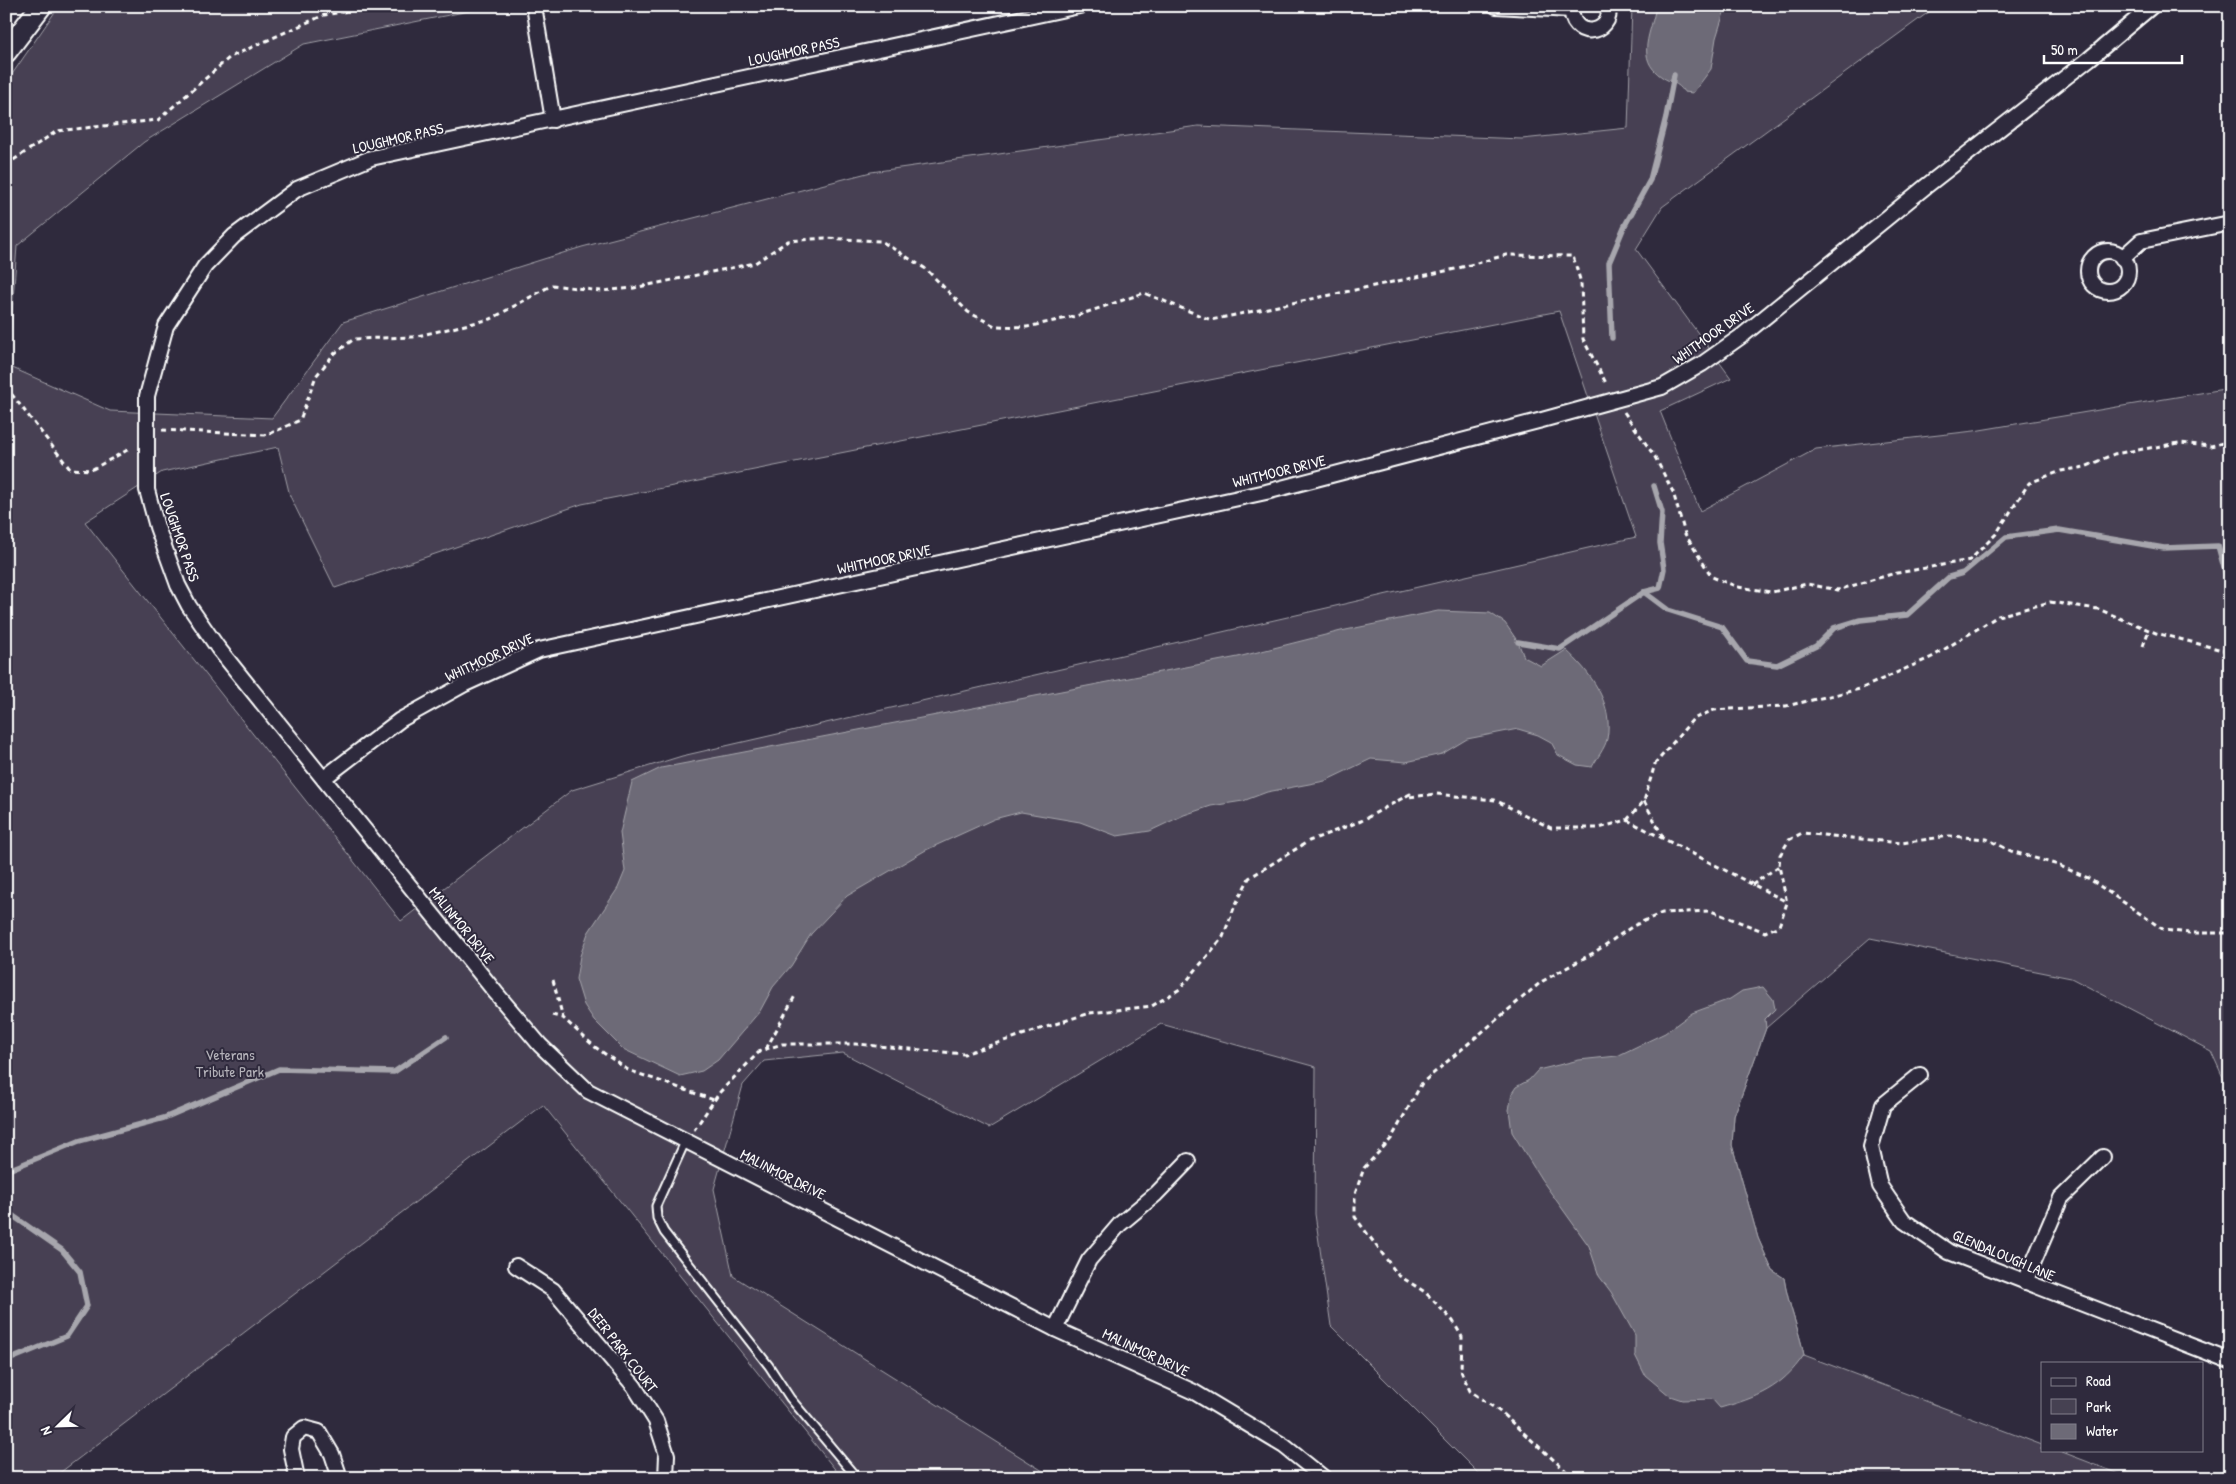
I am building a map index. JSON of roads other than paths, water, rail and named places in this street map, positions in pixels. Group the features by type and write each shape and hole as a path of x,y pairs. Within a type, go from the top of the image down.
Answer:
{"main road":[{"path":"6,52 41,6"}],"street":[{"path":"534,6 553,120"},
{"name":"LOUGHMOR PASS","path":"324,778 218,648 182,592 160,536 146,490 147,396 166,326 205,266 234,236 297,189 371,158 1079,6"},
{"path":"1496,6 1572,8 1575,24 1580,28 1591,31 1606,22 1608,6"},
{"name":"WHITMOOR DRIVE","path":"324,778 400,720 465,684 539,650 1266,492 1662,387 1702,364 1743,335 1925,187 2089,60 2152,6"},
{"path":"2122,258 2141,241 2230,223"},
{"name":"MALINMOR DRIVE","path":"324,778 540,1045 588,1092 1055,1329 1194,1392 1284,1446 1324,1478"},
{"name":"GLENDALOUGH LANE","path":"1920,1075 1883,1105 1871,1147 1880,1186 1904,1221 1949,1252 2230,1362"},
{"path":"2025,1282 2061,1198 2103,1157"},
{"path":"1055,1329 1089,1260 1120,1224 1156,1194 1188,1161"},
{"name":"DEER PARK COURT","path":"516,1266 553,1290 634,1386 656,1421 667,1455 666,1478"},
{"path":"297,1478 291,1449 293,1437 304,1428 319,1432 332,1454 340,1478"}],"lane":[{"path":"685,1142 656,1206 657,1218 664,1232 769,1366 790,1398 857,1478"}],"water":[{"path":"1656,6 1726,6 1716,38 1711,69 1693,93 1684,92 1677,84 1662,77 1649,62 1647,44"},
{"path":"1438,611 1490,613 1505,623 1518,642 1524,657 1541,666 1566,650 1584,668 1598,689 1607,713 1607,739 1592,767 1577,765 1558,755 1551,742 1538,735 1518,729 1467,739 1442,754 1406,762 1371,759 1325,781 1267,792 1243,801 1211,806 1184,815 1150,831 1117,836 1080,822 1021,812 994,819 926,850 847,896 811,934 791,966 773,987 760,1011 718,1060 702,1071 680,1076 623,1049 594,1020 584,1005 576,979 580,956 588,933 618,888 625,871 620,833 632,782 661,768 1238,657 1341,631"},
{"path":"1763,987 1773,999 1775,1009 1765,1019 1766,1028 1734,1116 1732,1145 1758,1238 1772,1270 1784,1278 1804,1355 1787,1376 1777,1384 1757,1396 1720,1408 1712,1399 1682,1400 1670,1396 1645,1375 1635,1355 1635,1335 1611,1292 1599,1276 1589,1246 1541,1179 1512,1132 1509,1110 1512,1093 1516,1087 1529,1080 1538,1070 1579,1060 1617,1056 1665,1033 1692,1013 1730,999 1742,991"}],"waterway":[{"path":"1612,338 1609,263 1624,227 1650,180 1666,117 1674,75"},
{"path":"1518,642 1560,649 1644,592 1660,588 1664,569 1660,543 1662,512 1654,486"},
{"path":"1644,592 1668,610 1722,627 1747,661 1777,665 1816,646 1834,628 1860,620 1907,615 1949,577 1963,573 2006,537 2059,530 2164,548 2218,546 2230,589"},
{"path":"6,1171 79,1141 164,1118 279,1069 394,1072 446,1037"},
{"path":"6,1211 62,1250 80,1272 87,1306 67,1336 6,1361"}],"park label":[{"name":"Veterans Tribute Park","path":"230,1062"}]}
